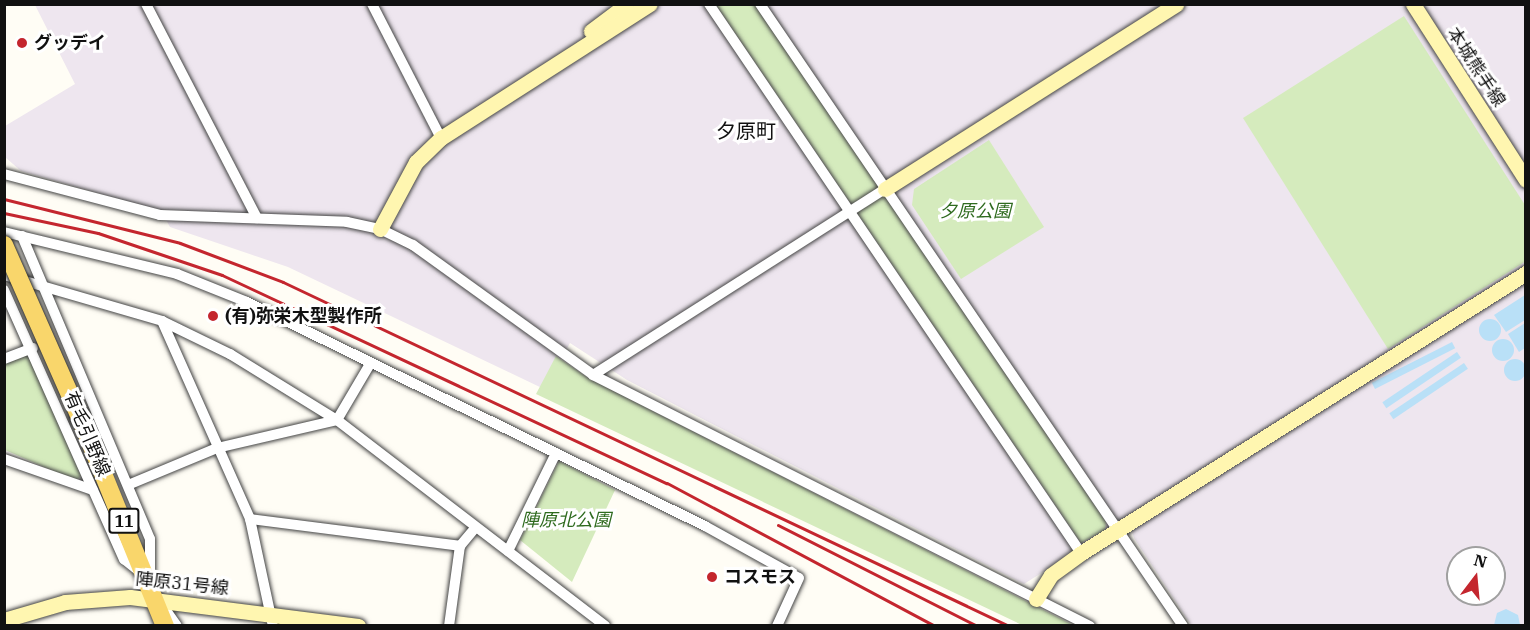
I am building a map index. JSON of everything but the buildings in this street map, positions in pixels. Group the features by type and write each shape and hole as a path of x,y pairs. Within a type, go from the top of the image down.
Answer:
{"main road":[{"name":"有毛引野線","path":"4,245 150,580 165,626"}],"street":[{"path":"146,4 258,218"},
{"path":"372,4 441,138"},
{"path":"380,229 416,162 441,138 627,4"},
{"path":"441,138 650,4"},
{"path":"709,4 1081,554"},
{"path":"760,4 1117,531 1184,626"},
{"path":"593,375 1176,4"},
{"name":"本城熊手線","path":"1413,4 1526,180"},
{"name":"本城熊手線","path":"1423,4 1526,164"},
{"path":"4,174 160,215 258,218 380,229 414,245 593,375 1090,626"},
{"path":"4,232 177,274 556,453 799,578 777,626"},
{"path":"22,236 150,539 150,580"},
{"path":"1036,599 1051,575 1081,554 1526,273"},
{"path":"4,275 162,321 230,354 337,420 605,626"},
{"path":"4,290 33,348 124,559 150,580"},
{"path":"162,321 250,519 272,620"},
{"path":"4,359 33,348"},
{"path":"128,485 217,448 337,420 370,364"},
{"path":"508,551 556,453"},
{"path":"4,459 93,490"},
{"path":"250,519 460,546"},
{"path":"449,626 460,546 475,528"},
{"name":"陣原31号線","path":"4,620 96,598 157,599 272,620 358,626"},
{"path":"152,626 157,599"},
{"path":"157,599 177,626"}],"shaded area":[{"path":"35,5 1525,5 1525,625 1191,625 1134,538 1128,518 1024,584 627,380 570,343 544,389 288,267 170,227 161,211 21,171 5,157 5,126 75,84"}],"green space":[{"path":"716,5 755,5 1106,522 1105,530 1081,543"},
{"path":"1404,16 1525,205 1526,261 1388,349 1243,118"},
{"name":"夕原公園","path":"989,140 1044,227 961,279 912,205 914,189"},
{"path":"25,355 30,357 81,476 76,481 5,450 4,363"},
{"path":"556,356 588,378 1073,625 1022,625 536,394"},
{"name":"陣原北公園","path":"559,461 615,490 572,582 520,540"}],"water":[{"path":"1525,295 1525,320 1506,332 1494,315"},
{"path":"1490,319 1498,322 1501,330 1498,338 1490,341 1482,338 1479,330 1482,322"},
{"path":"1525,323 1525,348 1519,352 1508,334"},
{"path":"1503,339 1511,342 1514,350 1511,358 1503,361 1495,358 1492,350 1495,342"},
{"path":"1452,342 1455,348 1375,389 1372,383"},
{"path":"1457,352 1461,358 1386,408 1382,402"},
{"path":"1515,359 1523,362 1526,370 1523,378 1515,381 1507,378 1504,370 1507,362"},
{"path":"1464,363 1468,369 1393,419 1389,413"},
{"path":"1506,609 1518,615 1520,625 1494,625 1497,613"}],"railway":[{"path":"4,199 180,243 283,282 1009,626"},
{"path":"4,213 98,233 222,275 667,483 935,626"},
{"path":"778,525 977,626"}],"place":[{"name":"グッデイ","path":"22,43"},
{"name":"(有)弥栄木型製作所","path":"213,316"},
{"name":"コスモス","path":"712,577"}],"district":[{"name":"夕原町","path":"746,130"}]}
